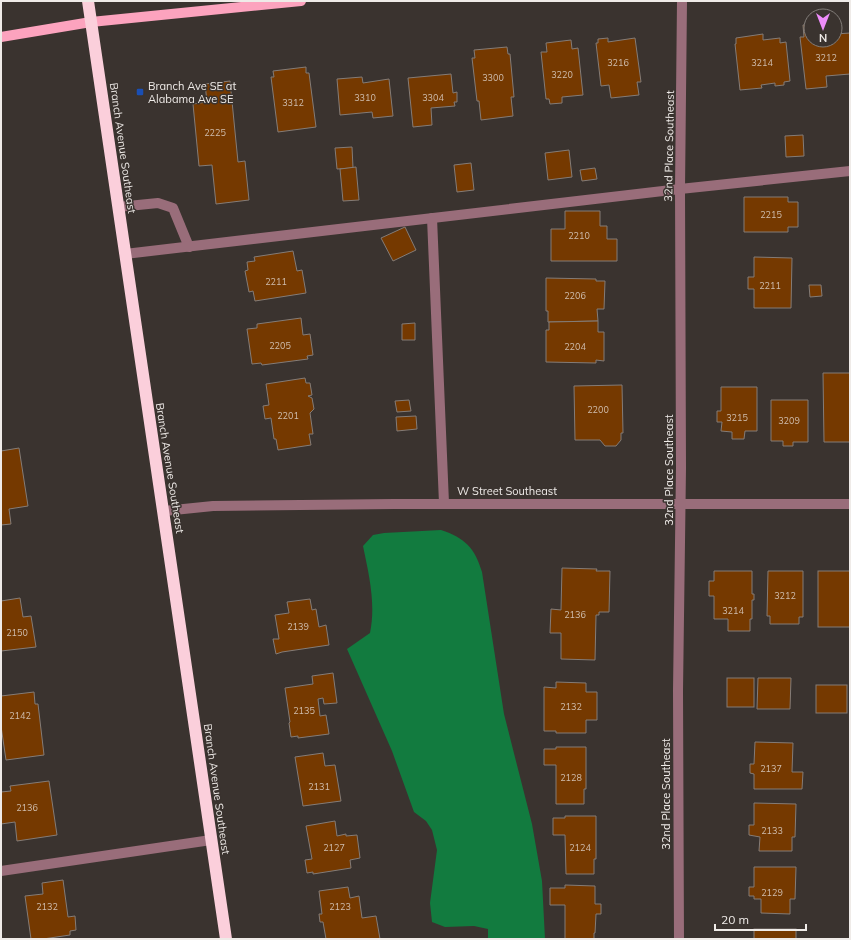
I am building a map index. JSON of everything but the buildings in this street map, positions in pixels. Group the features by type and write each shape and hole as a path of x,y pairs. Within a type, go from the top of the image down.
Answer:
{"highway":[{"name":"Branch Avenue Southeast","path":"88,1 226,939"}],"main road":[{"path":"1,36 92,22 301,1"}],"street":[{"name":"32nd Place Southeast","path":"679,939 678,691 681,503 680,189 682,1"},
{"path":"125,254 680,189 850,171"},
{"path":"118,207 158,203 173,208 189,247"},
{"path":"432,218 444,503"},
{"name":"W Street Southeast","path":"164,511 213,506 444,503 850,504"},
{"path":"1,871 211,840"}],"green space":[{"path":"441,530 463,540 468,545 476,556 482,572 504,714 532,824 542,881 545,939 488,939 488,929 474,926 445,927 432,922 430,903 437,850 432,830 426,821 414,812 392,751 347,649 370,633 372,622 372,600 363,546 373,535"}],"place":[{"name":"Branch Ave SE at Alabama Ave SE","path":"140,92"}]}
